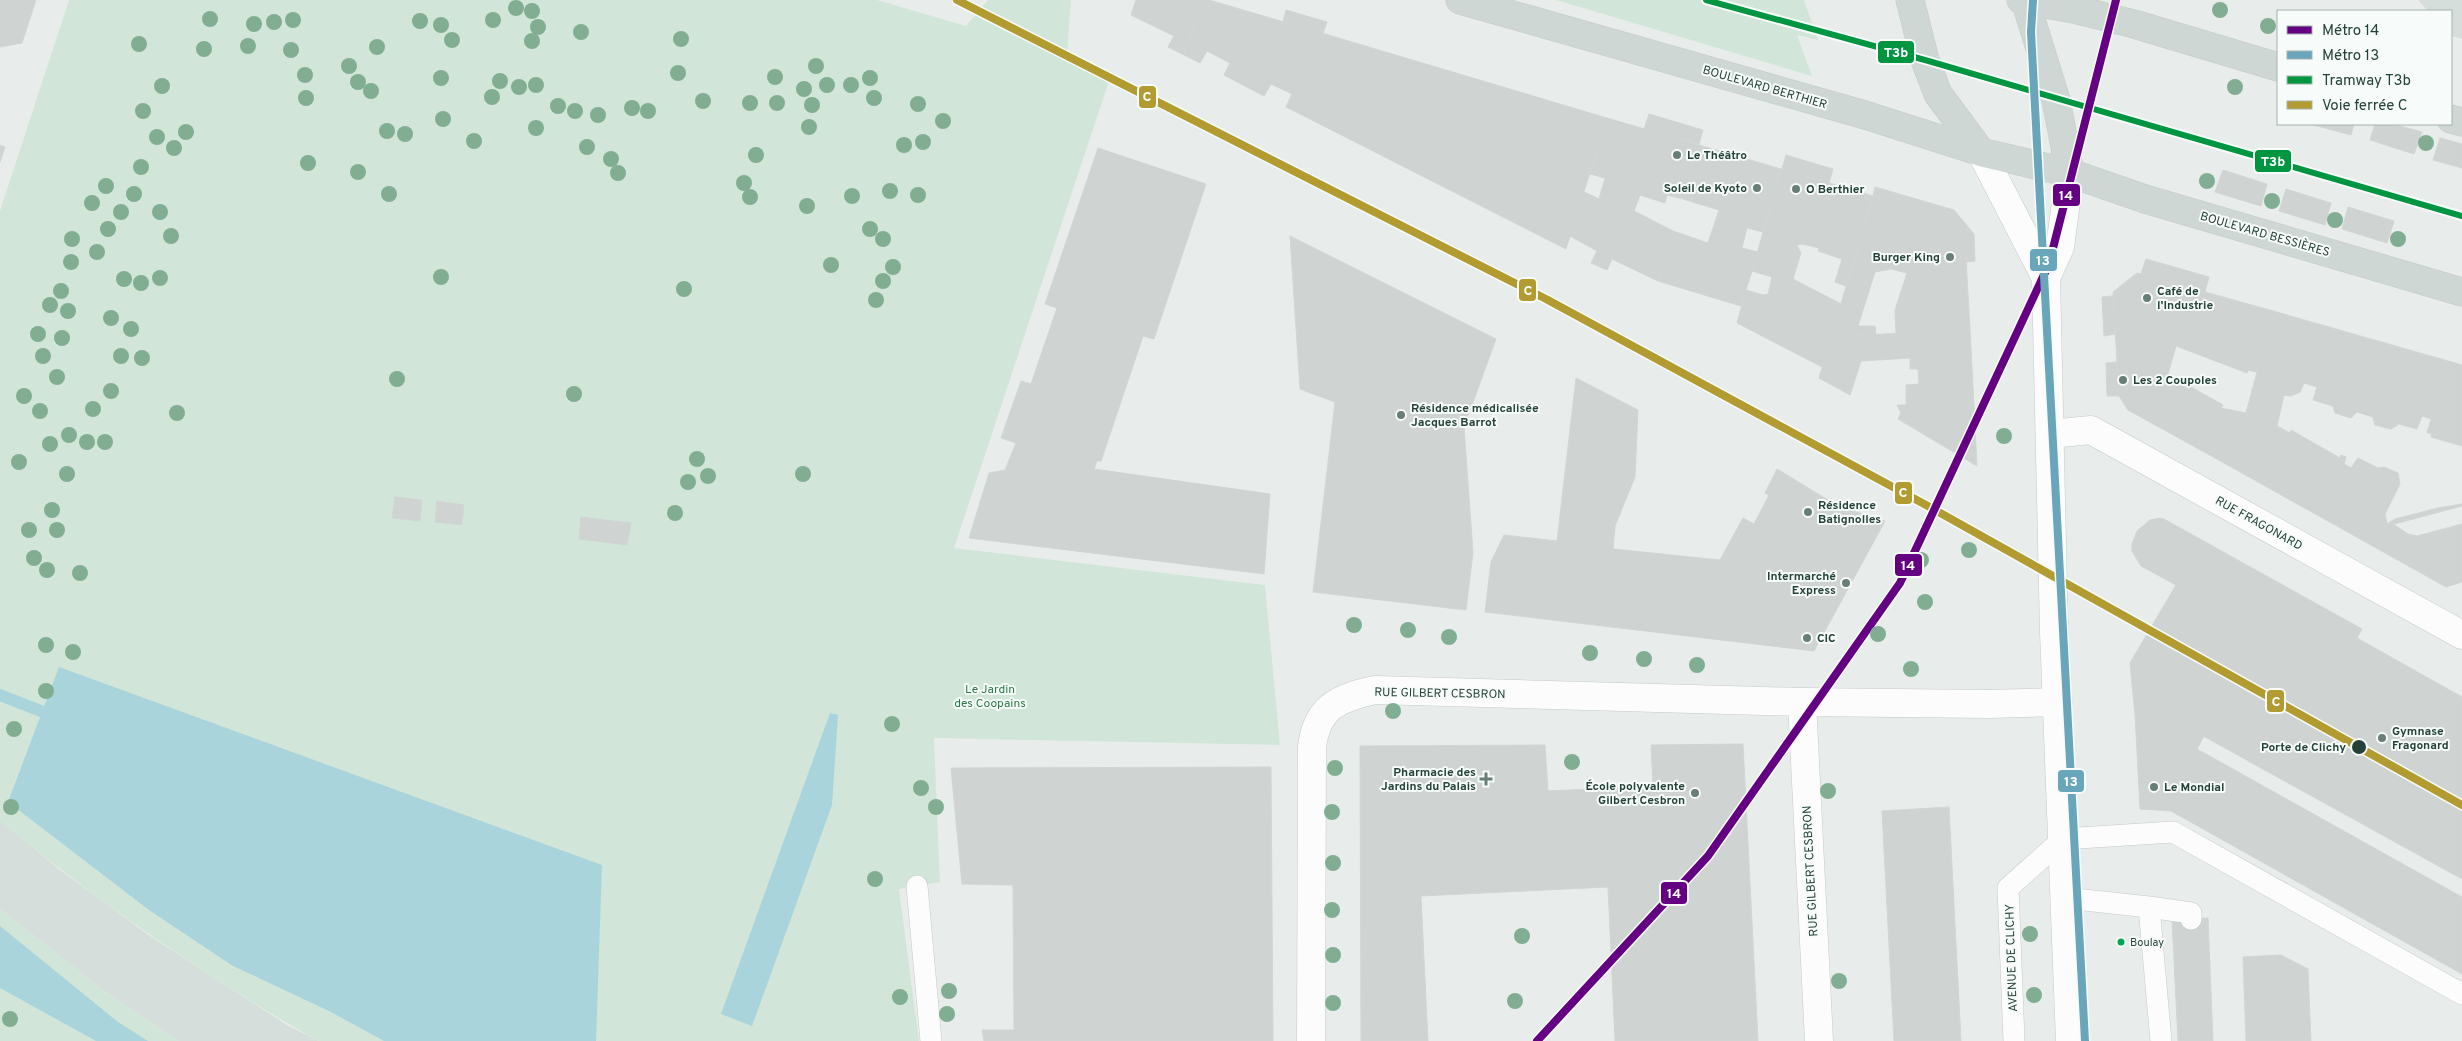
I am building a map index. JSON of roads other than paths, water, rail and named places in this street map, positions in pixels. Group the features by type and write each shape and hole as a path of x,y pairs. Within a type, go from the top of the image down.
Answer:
{"main road":[{"name":"BOULEVARD BERTHIER","path":"1460,0 1855,112 1981,152 2070,173"},
{"path":"1910,0 1925,60 1938,94 1981,152"},
{"path":"2070,173 2056,100 2024,0 2073,8 2134,24 2277,67"},
{"name":"BOULEVARD BESSIÈRES","path":"2070,173 2145,199 2462,292"}],"street":[{"path":"1981,152 2046,278"},
{"path":"2070,173 2060,247 2046,278 2070,1041"},
{"name":"RUE FRAGONARD","path":"2050,434 2092,430 2462,635"},
{"path":"2436,620 2462,613"},
{"name":"RUE GILBERT CESBRON","path":"1311,1041 1312,747 1314,733 1320,719 1330,707 1351,696 1374,690 1802,702 1988,704 2058,702"},
{"name":"RUE GILBERT CESBRON","path":"1802,702 1819,1041"}],"lane":[{"path":"2063,839 2173,832 2462,994"},
{"name":"AVENUE DE CLICHY","path":"2014,1041 2008,888 2063,839"},
{"path":"916,886 931,1041"},
{"path":"2066,898 2191,913 2191,919"},
{"path":"2149,907 2161,1041"}],"water":[{"path":"59,667 602,865 596,1041 384,1041 331,1012 233,966 149,910 8,802"},
{"path":"830,713 838,715 832,805 752,1026 721,1014"},
{"path":"0,926 118,1022 148,1041 96,1041 0,988"}],"waterway":[{"path":"0,695 41,711"}],"metro line":[{"name":"13","path":"2033,0 2031,32 2085,1041"},
{"name":"14","path":"1537,1041 1708,856 1900,583 2049,264 2116,0"}],"tram line":[{"name":"T3b","path":"1706,0 1925,60 2462,216"}],"rail line":[{"name":"C","path":"957,0 1546,299 1926,505 2462,805"}],"place":[{"name":"Le Théâtro","path":"1677,155"},
{"name":"Soleil de Kyoto","path":"1757,188"},
{"name":"O Berthier","path":"1796,189"},
{"name":"Burger King","path":"1950,257"},
{"name":"Café de l'Industrie","path":"2147,298"},
{"name":"Les 2 Coupoles","path":"2123,380"},
{"name":"Résidence médicalisée Jacques Barrot","path":"1401,415"},
{"name":"Résidence Batignolles","path":"1808,512"},
{"name":"Intermarché Express","path":"1846,583"},
{"name":"CIC","path":"1807,638"},
{"name":"Gymnase Fragonard","path":"2382,738"},
{"name":"Porte de Clichy","path":"2359,747"},
{"name":"Pharmacie des Jardins du Palais","path":"1486,779"},
{"name":"Le Mondial","path":"2154,787"},
{"name":"École polyvalente Gilbert Cesbron","path":"1695,793"},
{"name":"Boulay","path":"2121,942"}],"park label":[{"name":"Le Jardin des Coopains","path":"990,696"}]}
